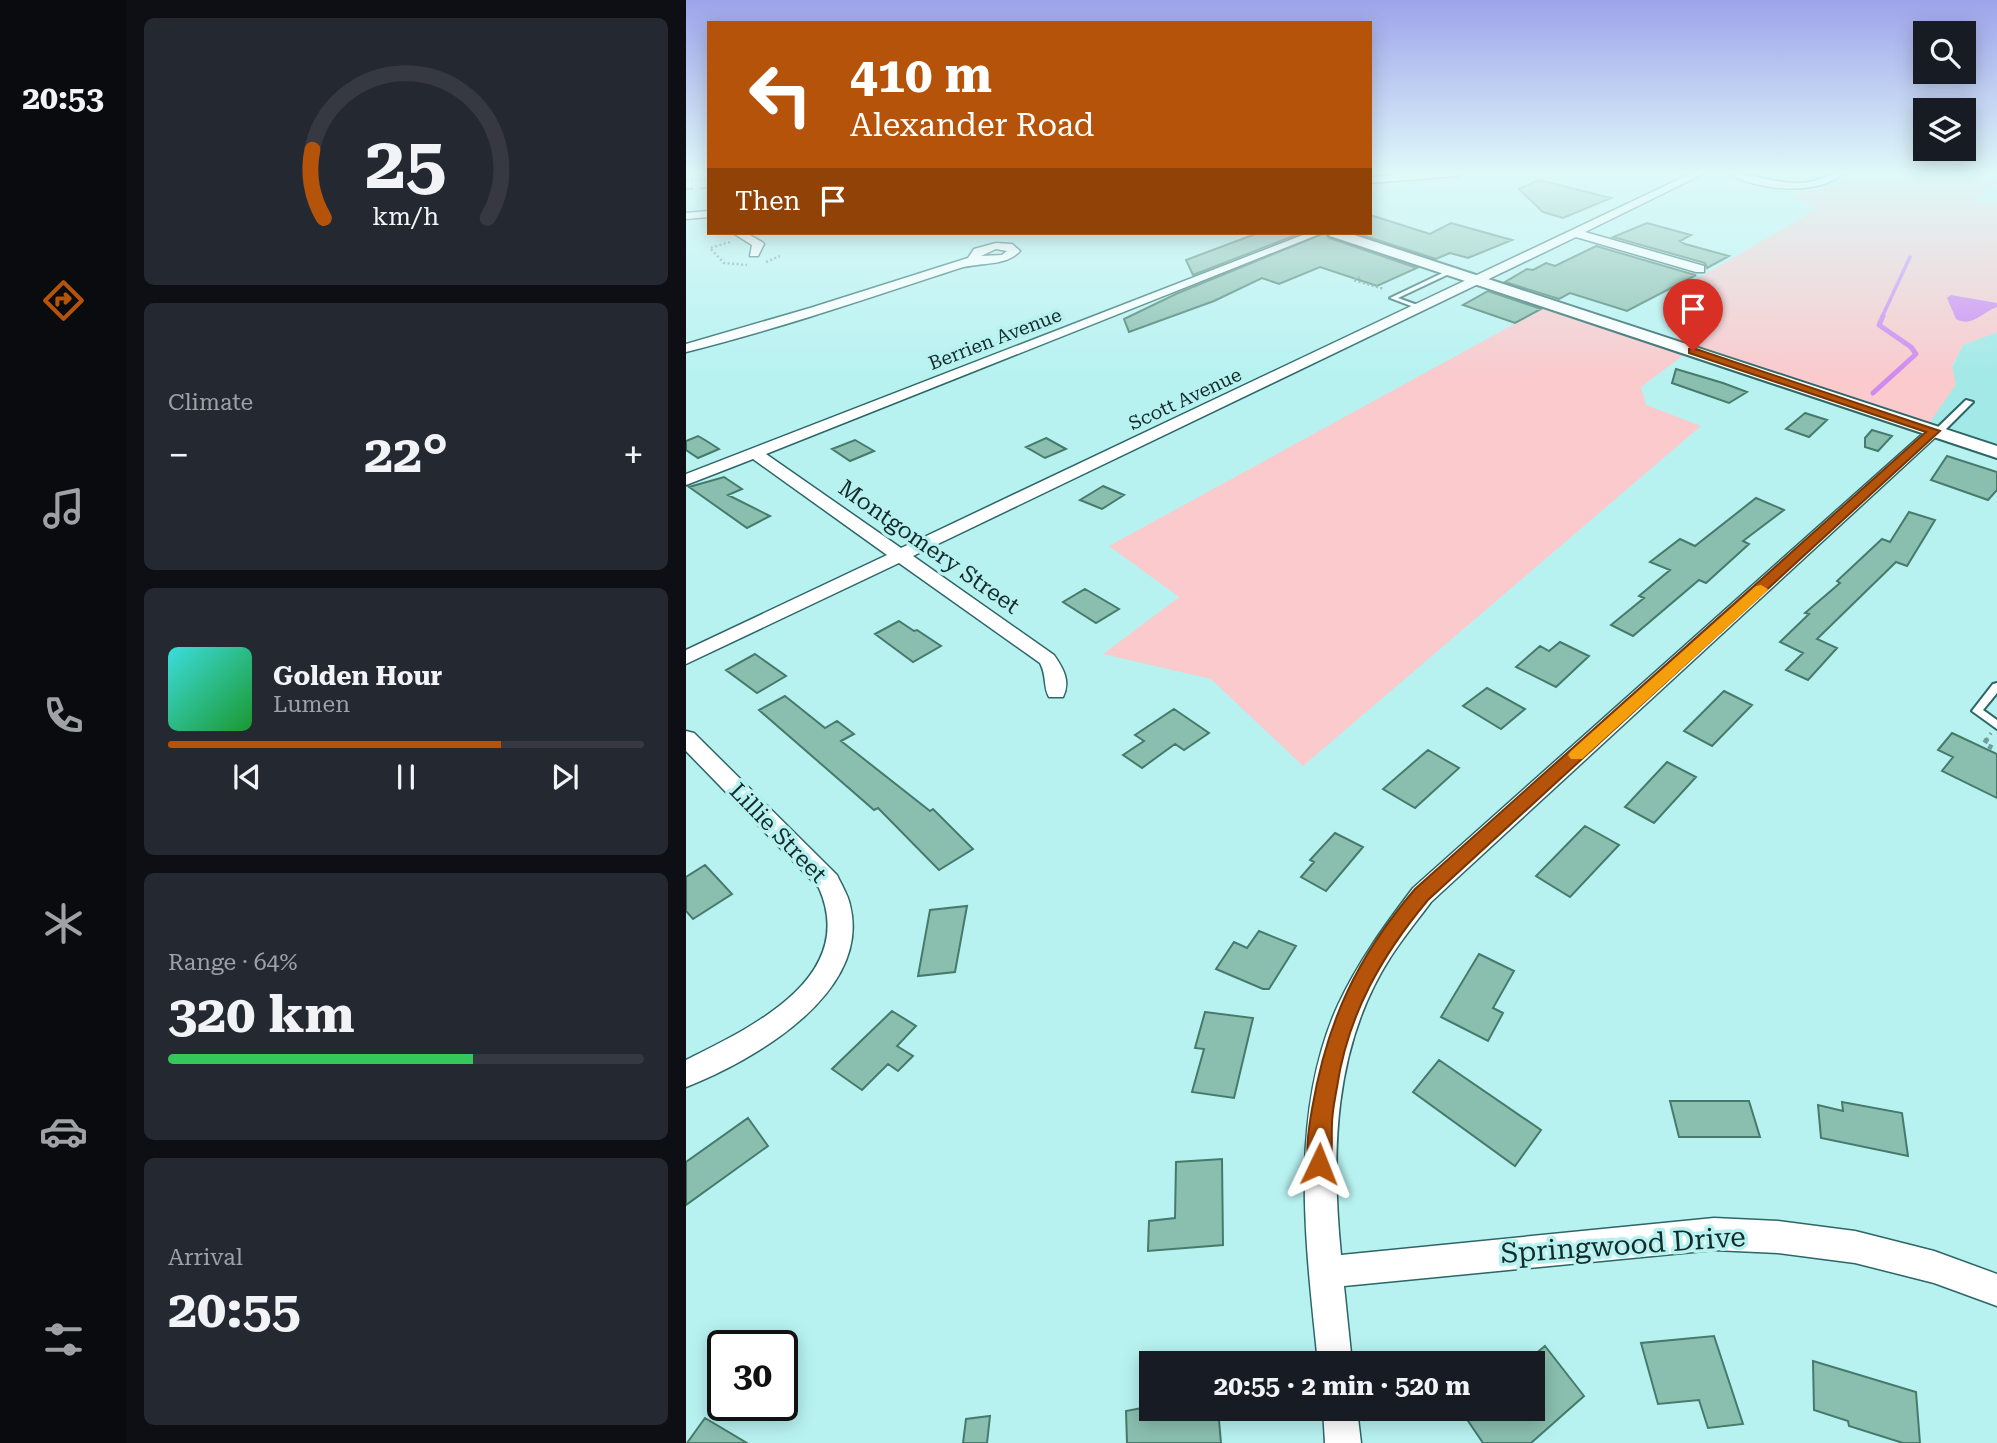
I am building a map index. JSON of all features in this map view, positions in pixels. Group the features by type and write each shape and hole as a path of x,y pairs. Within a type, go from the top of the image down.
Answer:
{"street":[{"path":"747,240 758,244 754,254"},
{"name":"Berrien Avenue","path":"686,480 1298,240"},
{"path":"1357,240 1997,452"},
{"name":"Scott Avenue","path":"686,658 1560,240"},
{"path":"1600,240 1700,269"},
{"path":"686,348 815,311 973,260"},
{"path":"1334,1351 1319,1185 1321,1122 1330,1066 1345,1015 1367,970 1392,930 1422,895 1936,432"},
{"name":"Montgomery Street","path":"754,453 1047,660 1056,674 1056,692"},
{"name":"Lillie Street","path":"686,738 828,882 838,897 842,913 841,934 834,958 819,984 796,1009 769,1029 686,1074"},
{"name":"Springwood Drive","path":"1327,1273 1371,1266 1714,1234 1778,1237 1855,1247 1934,1267 1997,1290"},
{"path":"1341,1421 1343,1443"}],"lane":[{"path":"1421,308 1394,298 1451,271"},
{"path":"1936,432 1969,402"},
{"path":"1997,685 1977,711 1997,725"}],"path":[{"path":"732,240 710,248 724,263 757,264 780,256"},
{"path":"1360,277 1353,281 1385,289 1368,283 1372,281"}],"shaded area":[{"path":"1763,240 1997,240 1997,303 1951,295 1947,298 1997,307 1997,332 1963,345 1952,366 1956,384 1931,421 1923,428 1667,343 1712,314 1662,299"},
{"path":"1951,295 1997,303 1997,307 1967,322 1962,321 1956,319 1947,298"},
{"path":"1549,305 1685,354 1641,387 1646,405 1701,426 1303,766 1211,679 1103,654 1179,597 1109,546"},
{"path":"1997,332 1997,452 1923,428 1963,345"}],"building":[{"path":"1238,240 1282,240 1193,275 1186,260"},
{"path":"1307,240 1336,240 1417,268 1377,286 1320,267 1279,284 1262,278 1214,301 1129,332 1124,319 1178,293"},
{"path":"1379,240 1511,240 1468,258 1450,253 1436,259"},
{"path":"1625,240 1681,240 1685,244 1729,256 1707,268 1705,263"},
{"path":"1596,246 1696,275 1627,311 1570,293 1559,299 1505,282 1527,269 1533,270 1546,263 1555,266"},
{"path":"1488,291 1541,309 1515,323 1463,305"},
{"path":"1676,369 1747,392 1729,403 1672,383"},
{"path":"1805,413 1827,420 1809,437 1786,429"},
{"path":"1872,430 1892,436 1878,451 1865,447 1865,438"},
{"path":"698,436 719,449 698,458 686,450 686,441"},
{"path":"1046,438 1066,449 1045,458 1026,447"},
{"path":"855,440 874,451 850,461 832,449"},
{"path":"1947,456 1997,472 1997,490 1988,500 1931,480"},
{"path":"724,477 742,489 728,495 770,516 747,528 689,487"},
{"path":"1103,486 1124,495 1102,509 1080,500"},
{"path":"1756,498 1784,510 1743,541 1749,544 1706,583 1699,580 1633,636 1611,625 1644,598 1639,596 1670,570 1650,562 1680,539 1695,546"},
{"path":"1909,512 1935,520 1907,566 1896,562 1817,639 1837,648 1808,680 1786,670 1803,653 1780,642 1809,614 1805,613 1840,583 1837,581 1882,539 1890,542"},
{"path":"1085,589 1119,609 1096,623 1063,602"},
{"path":"899,621 941,646 913,662 875,634"},
{"path":"1560,642 1589,656 1556,687 1516,667 1540,646 1549,651"},
{"path":"755,654 786,676 757,693 726,670"},
{"path":"1487,688 1525,709 1501,729 1463,706"},
{"path":"1724,691 1752,705 1712,746 1684,731"},
{"path":"785,696 825,728 837,721 854,734 841,741 930,811 933,809 973,849 939,870 878,808 874,810 759,710"},
{"path":"1174,709 1209,733 1184,750 1175,744 1142,768 1123,755 1144,741 1135,735"},
{"path":"1952,733 1997,754 1997,798 1942,771 1953,757 1938,750"},
{"path":"1428,750 1459,768 1415,808 1383,789"},
{"path":"1667,762 1696,777 1654,823 1625,807"},
{"path":"1585,826 1619,845 1570,897 1536,876"},
{"path":"1335,833 1363,847 1326,891 1301,877 1314,862 1310,860"},
{"path":"705,865 732,894 693,919 686,911 686,877"},
{"path":"967,906 955,972 918,976 930,910"},
{"path":"1259,931 1296,946 1269,989 1263,989 1216,969 1234,942 1247,948"},
{"path":"1479,954 1514,971 1493,1008 1503,1013 1488,1041 1441,1017"},
{"path":"892,1011 916,1026 897,1046 913,1056 898,1071 888,1064 862,1090 832,1069"},
{"path":"1205,1012 1253,1018 1234,1098 1192,1092 1204,1049 1195,1048"},
{"path":"1439,1060 1541,1130 1515,1166 1413,1092"},
{"path":"1670,1101 1749,1101 1760,1137 1679,1137"},
{"path":"1842,1102 1902,1113 1908,1156 1821,1138 1818,1105 1843,1111"},
{"path":"748,1118 768,1146 686,1205 686,1162"},
{"path":"1222,1159 1223,1245 1148,1251 1149,1221 1175,1218 1176,1162"},
{"path":"1714,1336 1743,1424 1708,1428 1699,1400 1658,1404 1641,1343"},
{"path":"1545,1346 1584,1396 1531,1443 1483,1443 1468,1421 1545,1421 1545,1351 1539,1351"},
{"path":"1813,1361 1916,1392 1920,1443 1903,1443 1849,1426 1848,1421 1814,1410"},
{"path":"1139,1408 1139,1421 1219,1421 1221,1443 1127,1443 1126,1411"},
{"path":"990,1416 987,1443 963,1443 966,1419"},
{"path":"705,1418 747,1443 687,1443"}],"waterway":[{"path":"1882,317 1910,257"},
{"path":"1873,393 1916,354 1911,347 1879,325 1883,316"}],"slow traffic":[{"path":"1576,755 1761,589"}],"route":[{"path":"1319,1164 1321,1122 1330,1066 1345,1015 1367,970 1392,930 1422,895 1934,431 1693,351"}]}
